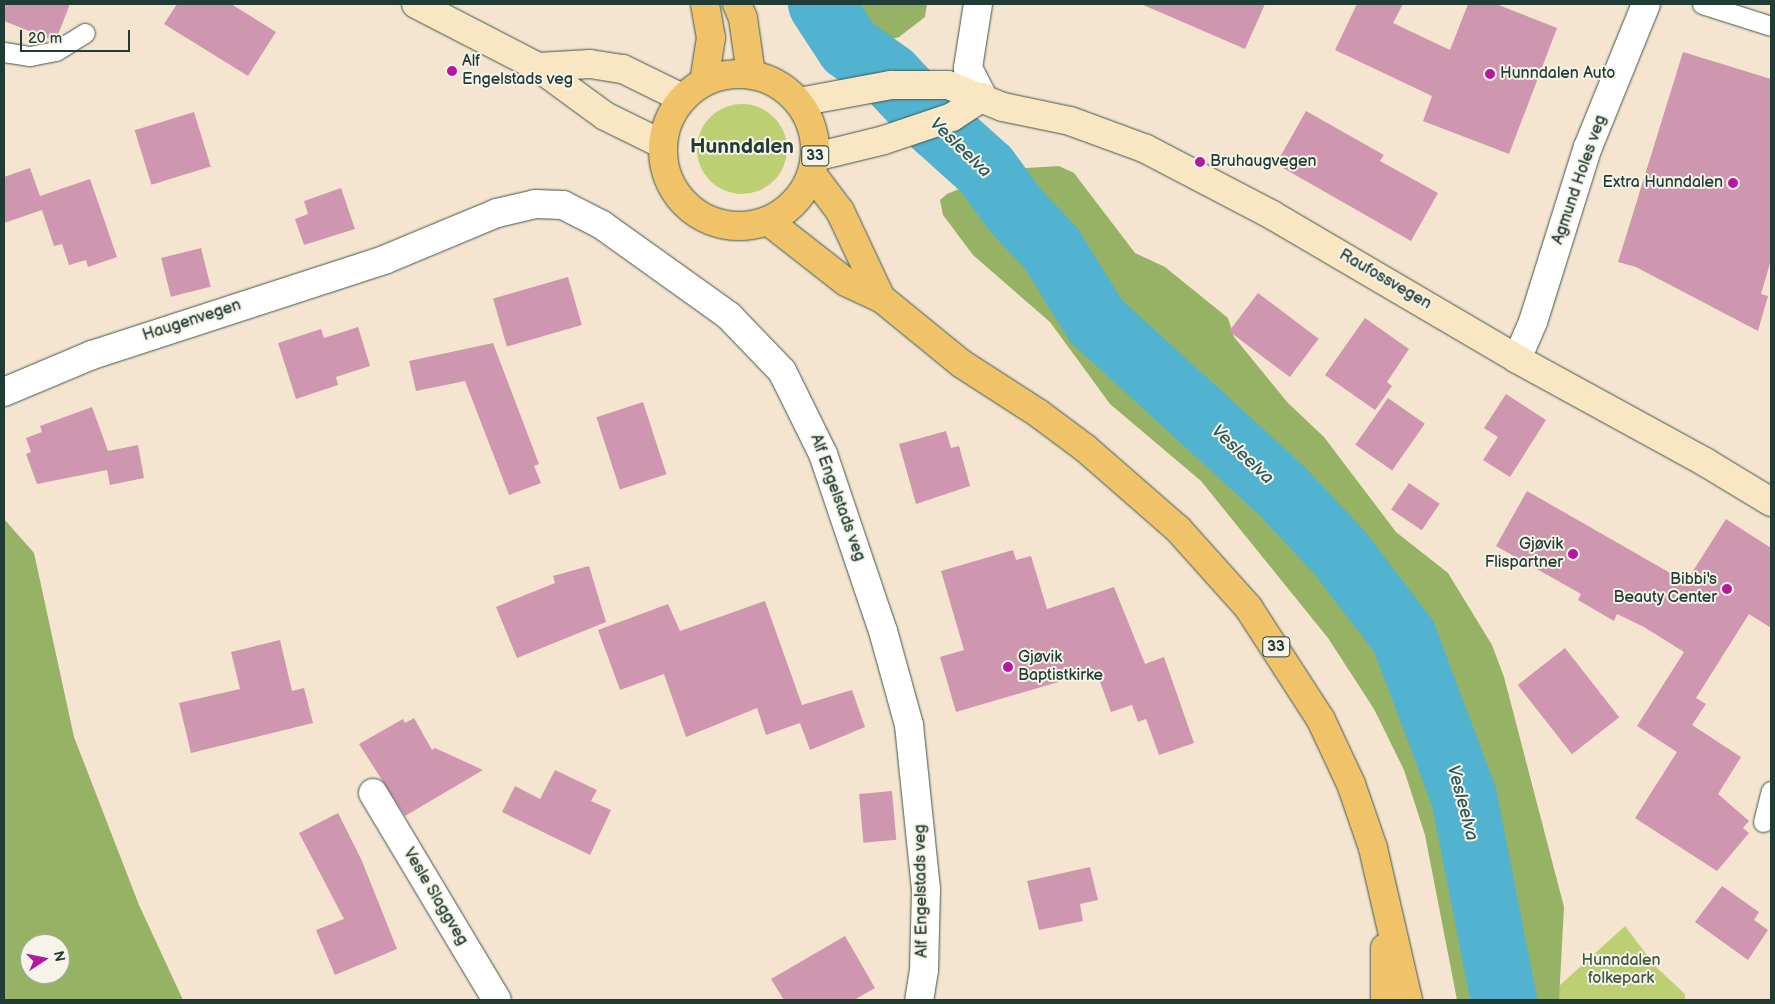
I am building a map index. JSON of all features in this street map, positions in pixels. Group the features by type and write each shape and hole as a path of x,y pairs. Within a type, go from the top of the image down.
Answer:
{"main road":[{"path":"416,4 538,67 605,116 662,144"},
{"path":"704,82 710,38 705,4"},
{"path":"737,4 743,18 751,74"},
{"path":"538,67 590,64 623,69 682,98"},
{"name":"33","path":"751,74 778,84 799,102 815,135 814,165 783,214 768,221 736,228 710,221 693,212 669,182 662,144 670,116 682,98 704,82 722,75 751,74"},
{"name":"Raufossvegen","path":"799,102 891,85 948,85 983,96 1003,107 1070,121 1146,150 1272,215 1517,358 1705,462 1771,502"},
{"path":"814,165 952,117 983,96"},
{"name":"33","path":"814,165 840,211 881,298"},
{"name":"33","path":"768,221 846,282 881,298 962,364 1038,413 1137,492 1178,529 1248,607 1295,675 1337,753 1370,840 1408,1000"},
{"name":"33","path":"1385,899 1385,1000"}],"street":[{"path":"978,4 968,68 983,96"},
{"name":"Agmund Holes veg","path":"1517,358 1533,322 1588,147 1646,4"},
{"name":"Alf Engelstads veg","path":"384,260 497,213 535,204 563,205 602,225 729,316 782,371 823,454 883,632 909,725 926,889 924,970 919,1000"},
{"name":"Haugenvegen","path":"4,392 101,352 384,260"},
{"name":"Vesle Slaggveg","path":"373,793 497,1000"}],"lane":[{"path":"1702,4 1771,26"},
{"path":"4,52 30,56 56,51 85,33"},
{"path":"1763,822 1771,791"}],"green space":[{"path":"850,4 927,4 925,17 899,37 883,42 868,37"},
{"path":"742,104 759,108 774,117 783,132 787,149 783,166 774,181 759,190 742,194 725,190 710,181 701,166 697,149 701,132 710,117 725,108"},
{"path":"1059,166 1074,173 1135,253 1165,267 1228,318 1234,337 1288,403 1324,437 1396,532 1448,573 1492,645 1504,677 1564,907 1559,1000 1457,1000 1425,835 1404,770 1374,709 1328,638 1201,481 1110,404 1050,322 973,255 943,215 940,200 947,194 978,181 1026,168"},
{"path":"4,519 34,553 74,737 139,905 183,1000 4,1000"},
{"name":"Hunndalen folkepark","path":"1625,926 1656,967 1685,994 1685,1000 1547,1000 1548,996"}],"building":[{"path":"4,4 70,4 57,37 52,40 4,21"},
{"path":"177,4 231,4 276,32 248,76 164,24"},
{"path":"1141,4 1265,4 1245,49"},
{"name":"Hunndalen Auto","path":"1357,4 1403,4 1393,23 1450,50 1468,4 1496,4 1557,28 1509,154 1423,121 1432,96 1335,50"},
{"path":"1683,52 1771,79 1771,260 1761,294 1768,296 1758,331 1636,267 1618,262"},
{"path":"1306,111 1384,155 1380,161 1438,193 1411,241 1276,164"},
{"path":"194,112 211,167 151,185 135,130"},
{"path":"30,168 40,196 90,179 117,257 88,267 86,260 69,265 62,244 54,246 42,210 4,223 4,177"},
{"path":"341,188 355,229 304,245 295,219 308,214 304,201"},
{"path":"201,248 211,287 171,297 161,258"},
{"path":"568,277 582,325 507,347 493,298"},
{"path":"1258,293 1319,339 1290,377 1229,331"},
{"path":"1365,318 1409,349 1387,382 1392,386 1375,410 1325,375"},
{"path":"358,327 370,366 336,377 338,385 296,399 278,343 321,329 324,338"},
{"path":"493,343 539,464 534,466 541,483 509,495 465,381 416,391 409,361"},
{"path":"1506,394 1546,420 1510,477 1483,460 1498,437 1484,428"},
{"path":"1388,398 1425,424 1392,471 1355,445"},
{"path":"643,402 666,474 620,489 596,417"},
{"path":"92,407 108,451 138,445 144,478 110,485 107,470 37,484 26,454 31,452 26,438 42,432 40,426"},
{"path":"946,431 951,448 959,446 970,486 916,504 899,444"},
{"path":"1409,483 1440,504 1422,530 1391,510"},
{"path":"1527,491 1686,582 1726,519 1771,548 1771,628 1749,614 1696,698 1706,704 1692,725 1741,757 1718,794 1749,821 1743,828 1749,833 1717,871 1635,818 1677,752 1637,726 1684,652 1644,627 1617,614 1614,621 1578,600 1581,594 1496,546"},
{"path":"1013,550 1016,560 1031,556 1047,609 1114,587 1145,664 1164,657 1194,743 1159,755 1146,719 1138,722 1132,705 1111,712 1096,671 956,712 940,657 964,650 941,571"},
{"path":"589,566 606,622 517,658 496,607 555,583 553,576"},
{"path":"765,601 802,705 852,690 865,727 810,750 800,723 766,735 757,708 686,737 664,674 620,690 598,630 668,604 680,631"},
{"path":"280,640 292,691 304,688 313,723 191,753 179,703 240,689 231,652"},
{"path":"1565,648 1619,717 1572,754 1518,685"},
{"path":"414,718 432,750 435,748 483,770 405,816 359,744 403,719 405,723"},
{"path":"555,770 597,790 591,801 611,810 590,855 502,812 515,786 540,799"},
{"path":"892,791 896,840 863,843 859,794"},
{"path":"338,813 362,861 397,949 335,975 316,930 344,919 299,833"},
{"path":"1090,867 1098,900 1080,904 1083,921 1039,930 1027,881"},
{"path":"1722,886 1759,912 1754,920 1768,930 1748,960 1695,922"},
{"path":"845,936 875,988 854,1000 784,1000 771,979"}],"waterway":[{"name":"Vesleelva","path":"821,4 849,47 890,76 936,125 986,170 1016,211 1051,248 1096,321 1282,491 1340,553 1404,637 1464,797 1504,1000"}],"place":[{"name":"Alf Engelstads veg","path":"452,71"},
{"name":"Hunndalen Auto","path":"1490,74"},
{"name":"Bruhaugvegen","path":"1200,162"},
{"name":"Extra Hunndalen","path":"1733,183"},
{"name":"Gjøvik Flispartner","path":"1573,554"},
{"name":"Bibbi's Beauty Center","path":"1727,589"},
{"name":"Gjøvik Baptistkirke","path":"1008,667"}],"district":[{"name":"Hunndalen","path":"742,147"}]}
